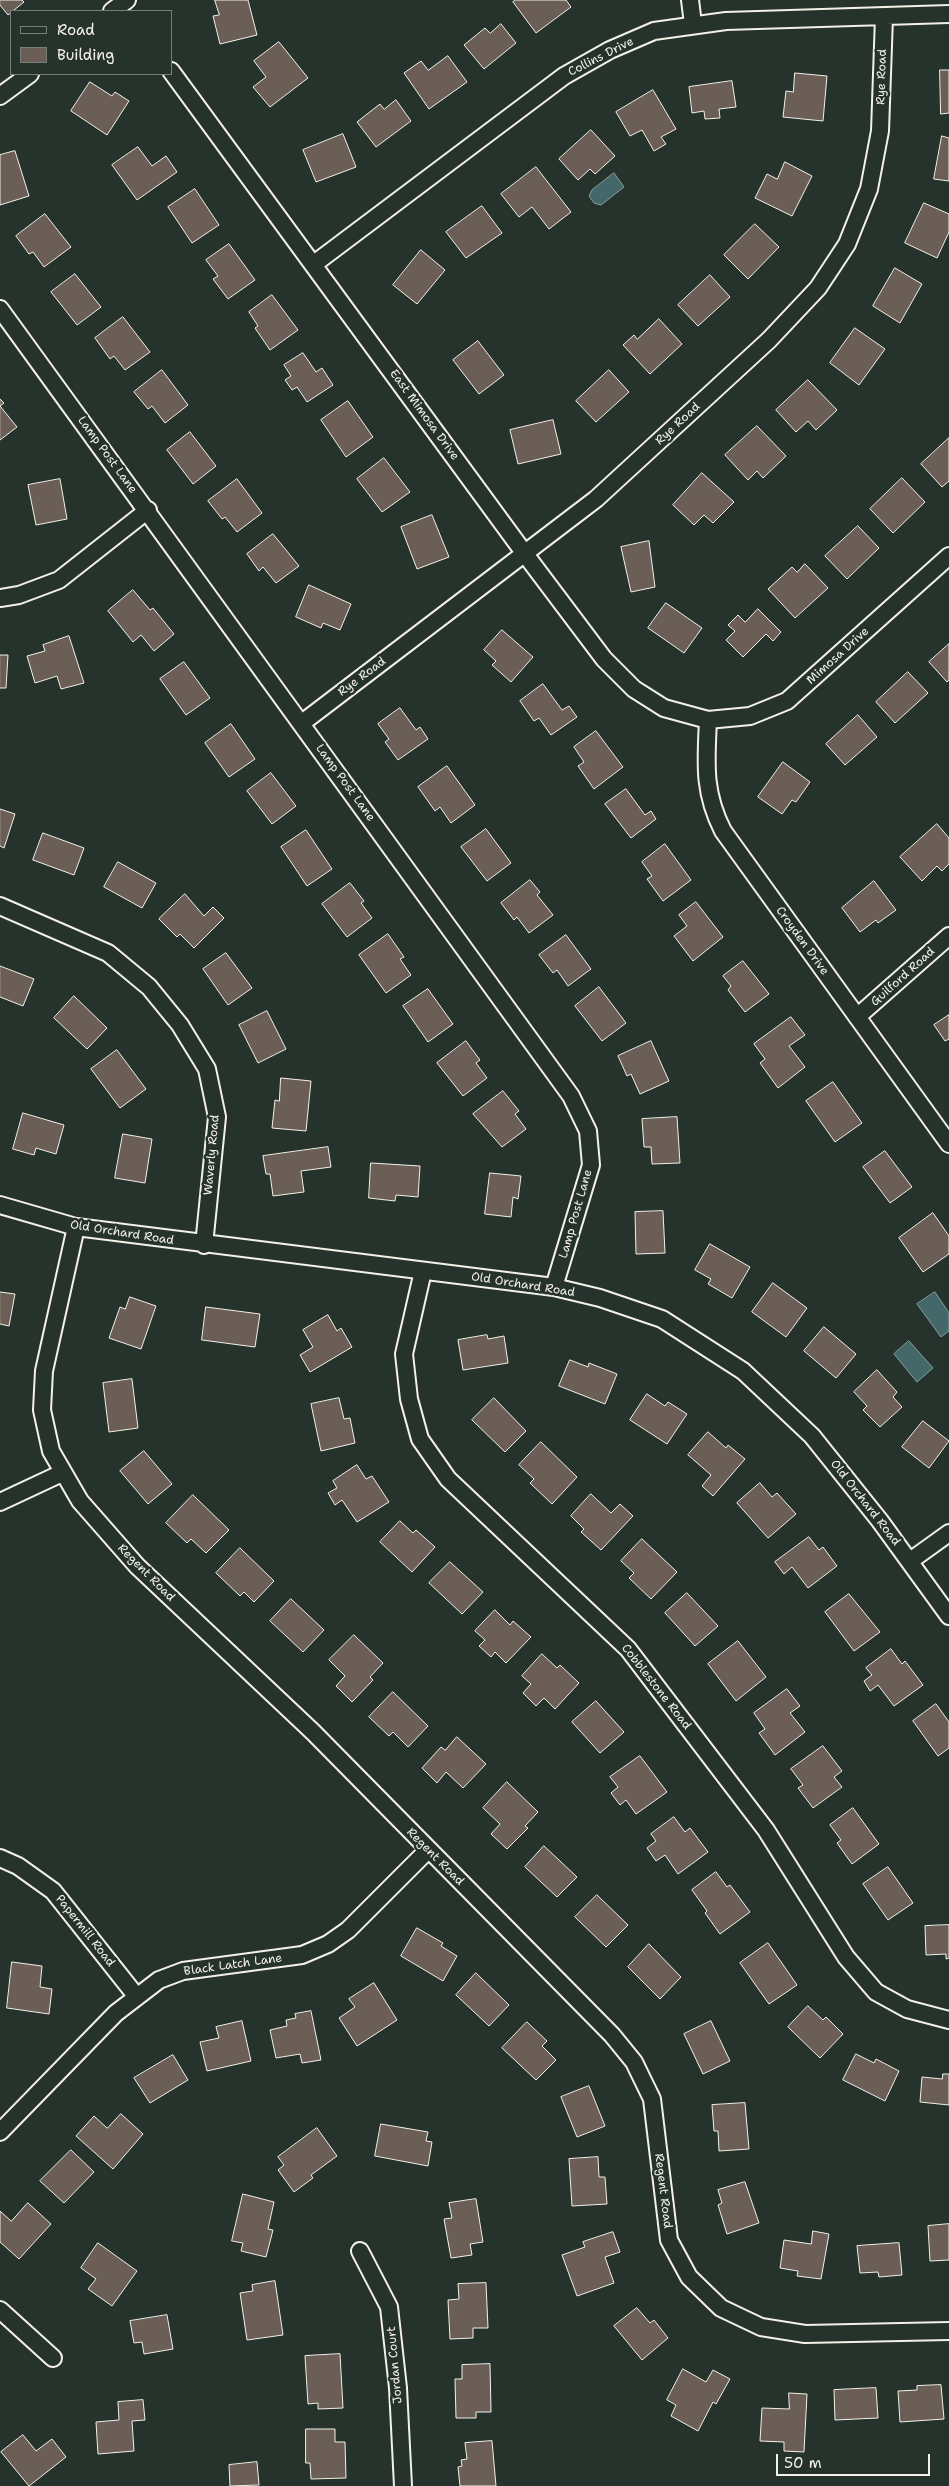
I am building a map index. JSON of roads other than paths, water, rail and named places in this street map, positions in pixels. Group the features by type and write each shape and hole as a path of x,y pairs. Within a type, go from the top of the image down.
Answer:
{"street":[{"path":"690,0 693,24"},
{"name":"Collins Drive","path":"314,264 564,76 610,50 654,31 693,24 949,14"},
{"name":"Rye Road","path":"302,723 596,499 769,340 818,288 847,244 870,189 880,131 884,17"},
{"name":"East Mimosa Drive","path":"172,72 604,659 634,689 664,708 708,720"},
{"path":"0,96 29,75"},
{"name":"Lamp Post Lane","path":"0,309 148,510 571,1096 588,1131 591,1165 554,1287"},
{"path":"0,598 20,595 59,580 148,510"},
{"name":"Mimosa Drive","path":"708,720 750,716 787,701 949,556"},
{"name":"Croyden Drive","path":"708,720 707,782 712,810 723,831 949,1144"},
{"name":"Waverly Road","path":"0,906 108,953 149,987 180,1025 207,1069 217,1116 204,1244"},
{"name":"Guilford Road","path":"857,1017 949,936"},
{"name":"Old Orchard Road","path":"0,1205 76,1227 554,1287 600,1298 662,1319 742,1371 812,1436 910,1560 949,1616"},
{"name":"Regent Road","path":"76,1227 44,1371 42,1410 50,1451 62,1473 80,1501 137,1566 313,1732 612,2035 634,2062 652,2099 669,2240 689,2277 721,2308 761,2327 805,2334 949,2331"},
{"name":"Cobblestone Road","path":"423,1271 404,1354 409,1399 420,1440 448,1479 628,1649 766,1830 846,1957 876,1992 907,2009 949,2020"},
{"path":"0,1502 62,1473"},
{"path":"910,1560 949,1533"},
{"name":"Black Latch Lane","path":"0,2132 116,2014 159,1980 183,1971 302,1955 328,1944 348,1930 428,1850"},
{"name":"Papermill Road","path":"0,1858 18,1866 53,1891 138,1997"},
{"name":"Jordan Court","path":"360,2251 389,2307 398,2388 403,2486"},
{"path":"0,2310 53,2358"}],"water":[{"path":"614,173 624,187 601,205 594,203 589,196 592,190"},
{"path":"935,1292 949,1313 949,1331 941,1337 917,1304"},
{"path":"909,1341 933,1368 917,1382 894,1354"}]}
